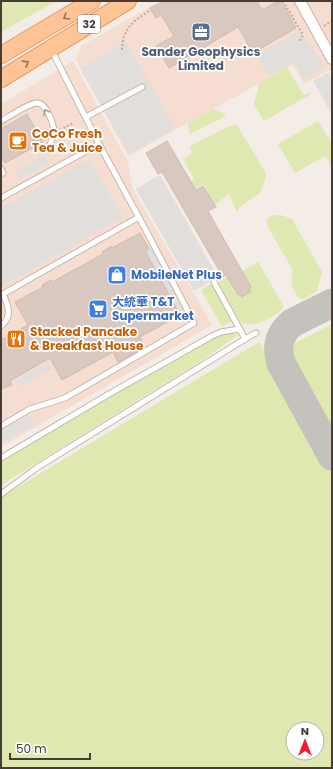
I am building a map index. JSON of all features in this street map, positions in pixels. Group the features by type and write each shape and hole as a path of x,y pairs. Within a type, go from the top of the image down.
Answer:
{"main road":[{"name":"32","path":"1,56 92,1"},
{"name":"32","path":"1,79 128,1"},
{"path":"40,32 50,48"}],"street":[{"path":"300,1 332,59"}],"lane":[{"path":"1,426 30,409 64,398 194,323 50,48"},
{"path":"86,117 142,87"},
{"path":"1,121 33,104 39,103 44,106 53,123 54,134 49,148"},
{"path":"1,198 99,144"},
{"path":"1,326 8,318 9,313 3,294 139,217"},
{"path":"214,282 245,339"},
{"path":"1,458 109,394 212,336 221,332 240,329"},
{"path":"1,494 38,467 256,333"}],"path":[{"path":"283,1 303,35 300,42"},
{"path":"122,50 122,40 126,30 144,14 151,10"},
{"path":"54,134 73,124"}],"shaded area":[{"path":"160,1 332,1 332,69 304,84 293,65 128,156 76,60 81,46"},
{"path":"298,32 312,46 324,67 304,80 294,62 267,75 257,55"},
{"path":"126,42 175,128 129,154 80,68"},
{"path":"73,61 128,162 133,189 212,325 1,447 1,104"},
{"path":"328,73 332,79 332,114 313,81"},
{"path":"44,155 49,163 19,179 15,171"},
{"path":"89,159 123,217 1,287 1,208"},
{"path":"160,175 218,277 194,291 136,189"},
{"path":"152,245 185,307 180,313 145,252"},
{"path":"47,363 51,369 22,386 17,379"},
{"path":"30,415 35,424 1,443 1,431"}],"green space":[{"path":"1,1 56,1 1,32"},
{"path":"287,67 304,95 309,92 311,94 264,121 254,104 259,84"},
{"path":"213,109 226,114 222,118 190,134 188,123"},
{"path":"318,121 332,144 332,167 325,156 295,173 278,144"},
{"path":"237,125 266,173 260,193 240,207 237,212 229,194 215,205 203,184 195,188 191,181 194,179 183,159 192,153 190,148 192,145 230,126"},
{"path":"274,215 281,215 292,219 322,272 317,291 302,300 294,291 292,279 293,271 267,225 267,218"},
{"path":"258,262 283,305 282,310 273,316 262,322 250,325 240,322 218,282 227,277 237,295 240,294 243,297 251,293 249,289 251,287 242,271"},
{"path":"211,284 232,321 222,327 201,290"},
{"path":"332,324 332,438 290,360 293,344"},
{"path":"225,334 240,334 198,363 1,485 1,460 197,346"},
{"path":"259,342 332,474 332,768 1,768 1,497"}],"building":[{"name":"Sander Geophysics Limited","path":"165,1 257,1 262,10 278,1 281,1 296,28 253,53 238,27 169,68 156,46 174,36 161,15 156,18 150,8"},
{"path":"27,114 43,142 5,163 1,156 1,129"},
{"path":"167,141 196,190 203,186 216,207 208,211 251,287 249,289 251,292 242,297 240,294 238,295 226,275 223,277 162,172 158,174 146,153"},
{"name":"大統華 T&T Supermarket","path":"140,233 149,249 145,251 180,315 140,337 145,347 118,362 113,352 62,380 50,358 10,381 12,385 1,389 1,340 28,325 15,302 43,287 42,285 51,280 52,282 103,254 102,252 111,246 112,248"}],"taxiway":[{"path":"332,303 292,323 281,336 279,346 281,363 332,456"}],"place":[{"name":"Sander Geophysics Limited","path":"201,32"},
{"name":"CoCo Fresh Tea & Juice","path":"18,141"},
{"name":"MobileNet Plus","path":"117,275"},
{"name":"大統華 T&T Supermarket","path":"98,309"},
{"name":"Stacked Pancake & Breakfast House","path":"16,339"}]}
